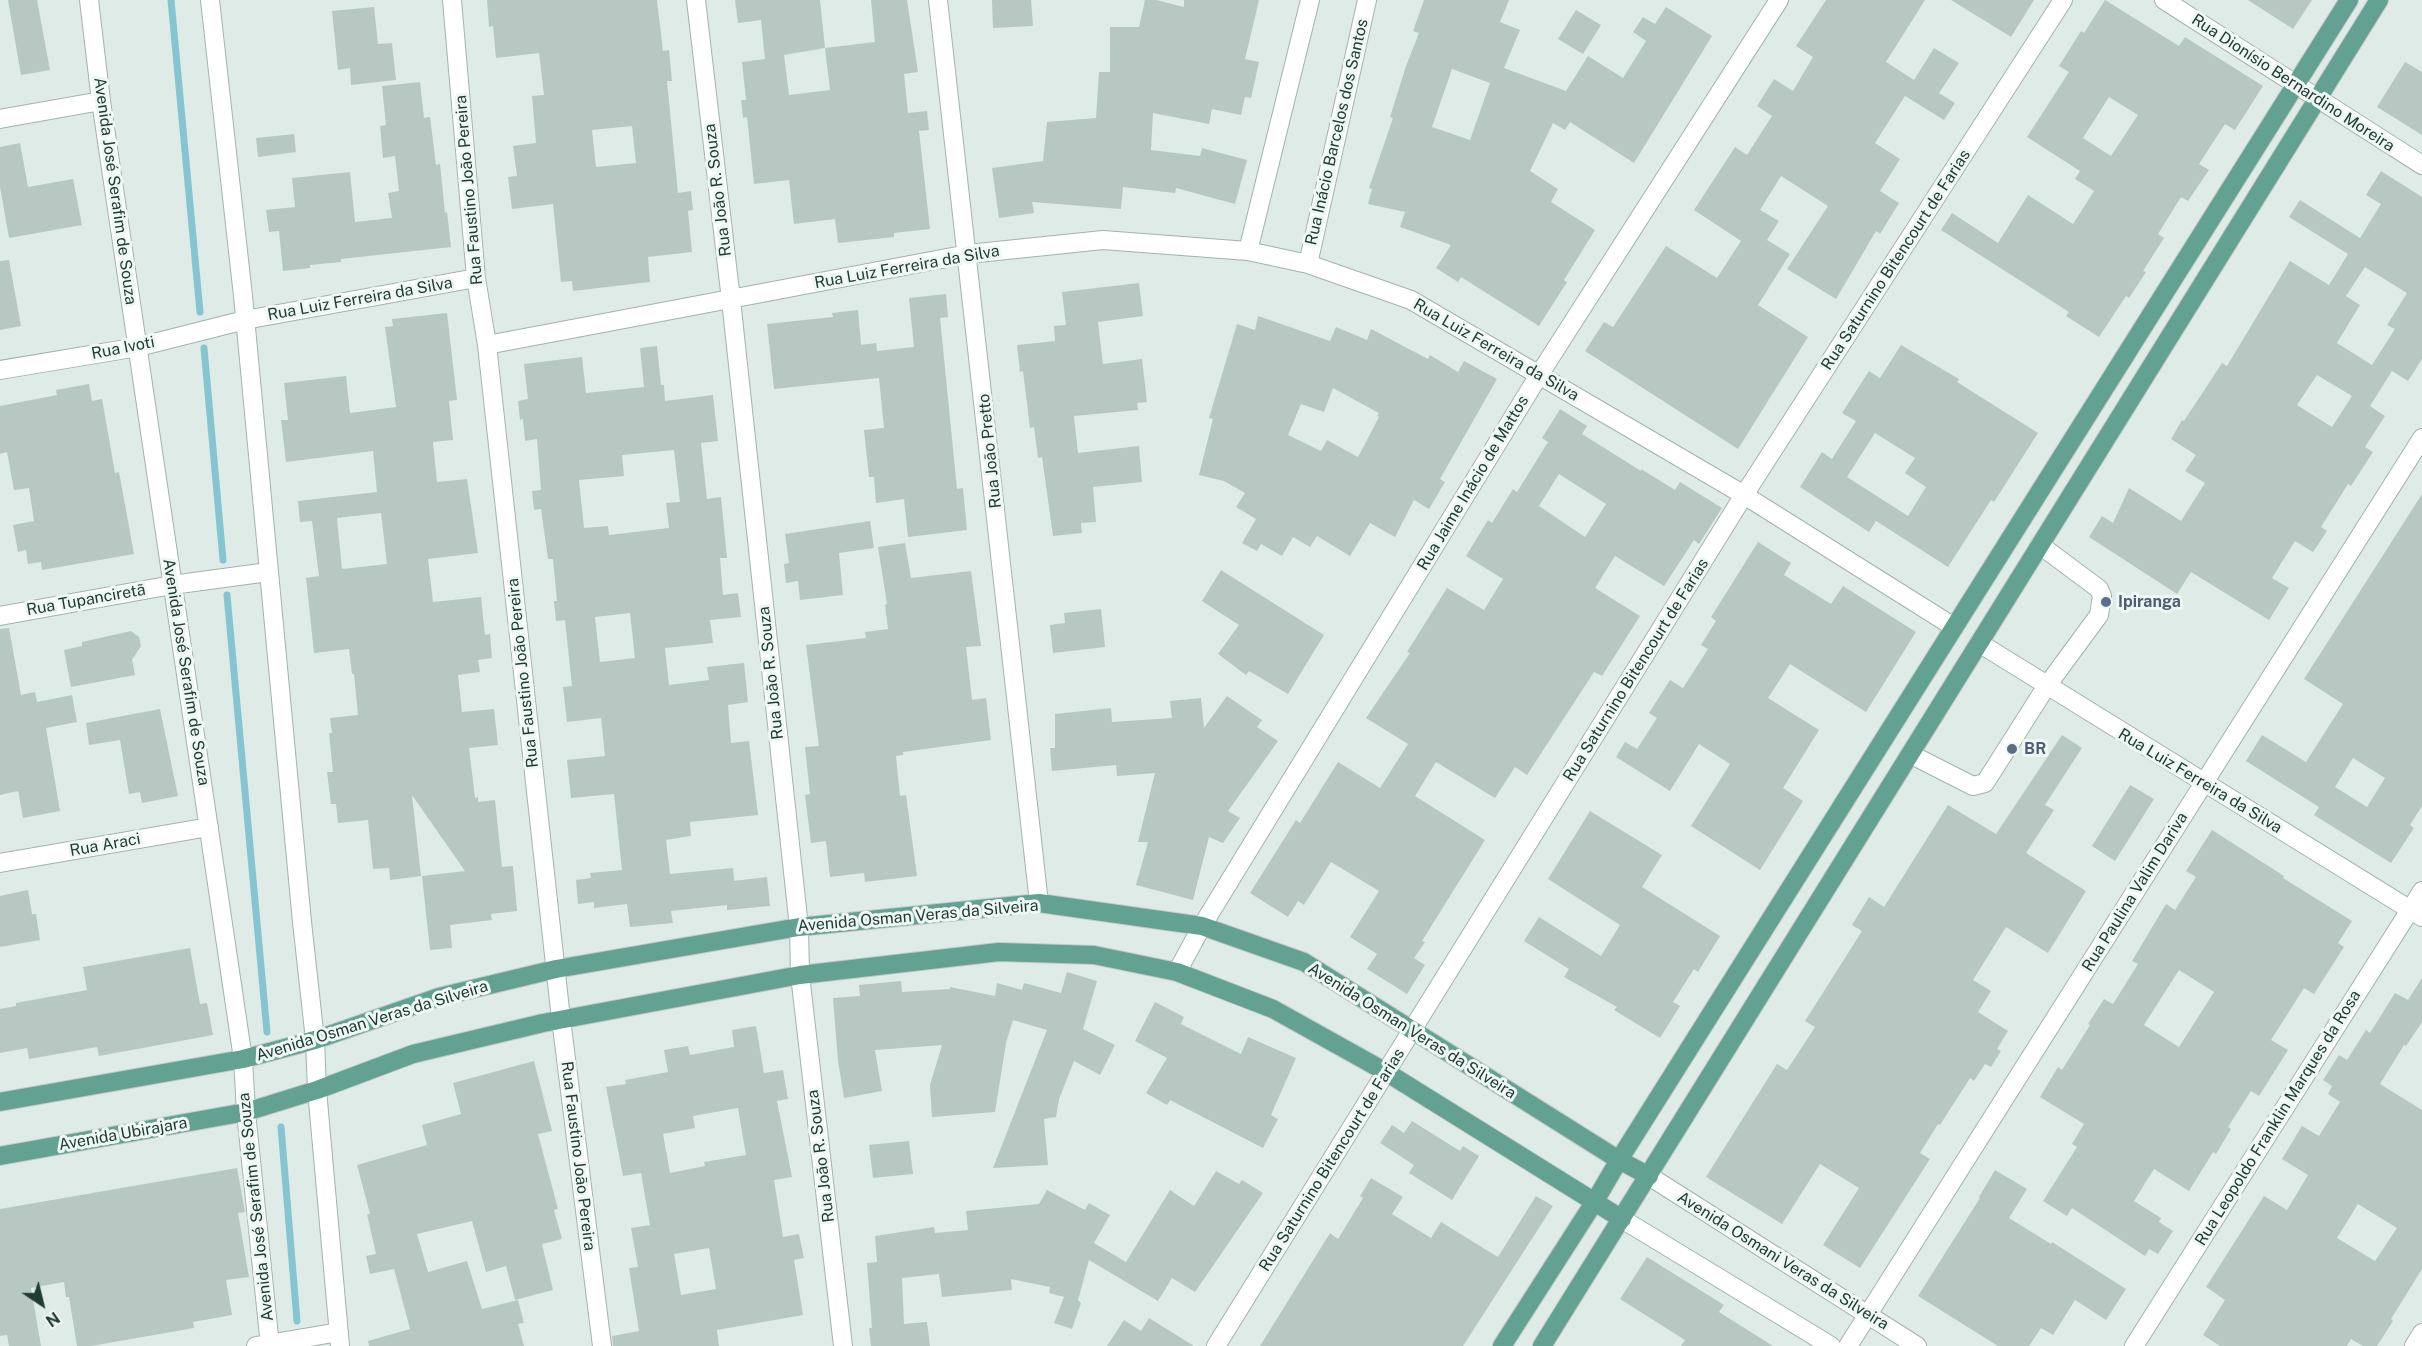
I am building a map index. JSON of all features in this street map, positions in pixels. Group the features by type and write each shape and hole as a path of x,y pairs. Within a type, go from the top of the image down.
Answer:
{"main road":[{"path":"1502,1346 2294,84 2349,0"},
{"path":"1542,1346 2379,0"},
{"name":"Avenida Osman Veras da Silveira","path":"243,1059 315,1040 439,997 556,969 799,927 1039,903 1202,926 1304,962 1412,1032 1619,1160 1649,1176"},
{"path":"246,1112 317,1090 413,1054 561,1019 800,975 999,952 1094,954 1177,972 1273,1009 1386,1072 1622,1220"},
{"path":"0,1102 243,1059"},
{"name":"Avenida Ubirajara","path":"0,1156 246,1112"}],"street":[{"name":"Avenida José Serafim de Souza","path":"89,0 101,101 243,1059 265,1345"},
{"path":"210,0 315,1040 317,1090 340,1339 265,1345"},
{"name":"Rua Faustino João Pereira","path":"452,0 476,278 487,345 561,1019 602,1346"},
{"name":"Rua João R. Souza","path":"696,0 799,927 800,975 843,1346"},
{"name":"Rua João Pretto","path":"938,0 1039,903"},
{"path":"1248,251 1310,0"},
{"name":"Rua Inácio Barcelos dos Santos","path":"1308,264 1367,0"},
{"name":"Rua Jaime Inácio de Mattos","path":"1177,972 1202,926 1539,375 1779,0"},
{"name":"Rua Saturnino Bitencourt de Farias","path":"1216,1346 1744,495 2063,0"},
{"name":"Rua Dionísio Bernardino Moreira","path":"2164,0 2422,165"},
{"path":"0,119 101,101"},
{"name":"Rua Luiz Ferreira da Silva","path":"487,345 968,254 1103,240 1248,251 1308,264 1411,300 1744,495 1954,627"},
{"name":"Rua Luiz Ferreira da Silva","path":"244,320 476,278"},
{"name":"Rua Ivoti","path":"0,370 138,346 244,320"},
{"name":"Rua Paulina Valim Dariva","path":"1848,1346 2422,438"},
{"path":"1910,754 1973,786 1985,783 2046,687 2099,615 2102,596 2099,589 2040,544"},
{"name":"Rua Tupanciretã","path":"0,616 172,585 268,572"},
{"name":"Rua Luiz Ferreira da Silva","path":"1979,644 2416,913"},
{"name":"Rua Araci","path":"0,863 209,827"},
{"name":"Rua Leopoldo Franklin Marques da Rosa","path":"2134,1346 2416,913 2422,891"},
{"name":"Avenida Osmani Veras da Silveira","path":"1649,1176 1917,1346"},
{"path":"1622,1220 1832,1346"},
{"path":"2414,1346 2422,1333"}],"building":[{"path":"8,0 37,0 50,70 21,75"},
{"path":"487,0 657,0 663,51 669,50 672,81 667,81 678,193 691,191 693,210 688,211 692,252 648,257 650,282 573,291 572,281 561,282 553,204 512,209 508,177 517,176 513,146 536,143 532,96 544,95 539,53 496,58 493,26 489,27","holes":["632,126 636,163 596,167 592,130"]},
{"path":"735,0 820,0 825,48 875,42 871,0 907,0 918,72 904,74 908,113 927,111 929,130 919,131 930,229 894,233 894,237 838,243 835,219 794,224 789,180 754,184 747,117 743,118 741,100 746,100 742,62 765,59 761,20 738,23","holes":["825,48 830,90 789,95 784,55"]},
{"path":"992,0 1031,0 1033,26 993,28"},
{"path":"1145,0 1156,0 1184,7 1184,0 1259,0 1245,59 1259,62 1251,98 1245,97 1241,115 1212,109 1209,124 1153,113 1151,150 1200,156 1202,148 1247,160 1235,204 1176,188 1175,193 1123,187 1121,209 1032,202 1034,213 999,218 992,168 1043,161 1047,122 1096,118 1099,72 1110,72 1110,27 1139,27"},
{"path":"1424,0 1509,0 1500,22 1520,30 1504,68 1566,91 1588,56 1623,78 1646,41 1633,32 1643,17 1655,24 1666,7 1712,36 1634,163 1570,122 1565,130 1553,123 1530,171 1558,189 1551,202 1595,230 1564,280 1567,282 1539,326 1461,277 1458,282 1436,268 1451,245 1400,227 1405,212 1368,204 1372,189 1369,188 1393,118 1390,117 1419,33 1413,31","holes":["1452,69 1490,83 1470,140 1432,127"]},
{"path":"1826,0 1925,0 1886,62 1914,80 1934,48 1959,63 1939,93 1955,103 1944,120 1905,96 1875,143 1900,159 1880,191 1899,203 1880,234 1876,231 1836,299 1787,269 1828,206 1781,176 1760,210 1779,221 1767,240 1790,254 1758,305 1808,337 1738,449 1585,351 1604,322 1613,327 1666,246 1717,278 1741,241 1694,210 1735,147 1747,155 1772,116 1757,106 1774,79 1793,91 1813,57 1796,46"},
{"path":"1951,0 2034,0 2011,37"},
{"path":"2105,0 2179,46 2185,37 2263,86 2235,130 2225,124 2199,164 2209,170 2188,201 2181,197 2158,234 2164,238 2143,271 2146,272 2129,298 2126,296 2099,337 2066,316 2069,312 1941,230 1952,213 1998,243 2028,195 2073,224 2094,191 2075,179 2080,171 2027,137 2069,72 2059,66 2081,31 2084,33","holes":["2109,97 2138,115 2111,156 2083,138"]},
{"path":"2248,0 2312,0 2293,29"},
{"path":"374,7 378,44 392,43 396,80 351,85 350,68 338,70 332,11"},
{"path":"1576,10 1601,25 1583,54 1558,39"},
{"path":"2405,62 2422,72 2422,135 2377,107"},
{"path":"420,82 424,118 430,117 436,165 440,164 451,247 341,259 341,262 283,271 279,231 269,232 266,210 295,207 292,178 350,172 355,222 392,218 388,193 399,191 395,156 383,158 380,126 386,125 382,86"},
{"path":"294,134 296,152 258,157 256,138"},
{"path":"20,143 28,187 73,179 82,225 9,238 0,187 0,147"},
{"path":"2381,171 2422,197 2422,359 2408,381 2392,371 2370,406 2385,416 2365,447 2373,452 2351,486 2348,484 2321,527 2327,531 2313,552 2295,541 2272,578 2289,588 2269,620 2191,572 2177,594 2089,537 2102,516 2113,523 2129,488 2181,521 2205,483 2185,471 2196,455 2171,439 2182,420 2184,421 2222,363 2227,366 2290,261 2329,285 2348,254 2289,217 2300,200 2360,238 2381,204 2366,195","holes":["2365,267 2407,293 2387,325 2395,329 2372,365 2337,343 2360,305 2346,296","2317,375 2352,396 2332,427 2297,405"]},
{"path":"9,260 21,326 0,330 0,261"},
{"path":"1139,283 1143,316 1098,322 1103,364 1142,359 1147,402 1137,403 1138,410 1074,416 1078,453 1139,446 1142,482 1093,487 1096,522 1081,523 1082,533 1053,536 1042,457 1038,458 1034,427 1030,428 1023,371 1020,372 1017,345 1055,341 1054,326 1066,325 1062,292"},
{"path":"946,294 948,317 940,318 957,489 963,488 967,530 908,537 904,499 876,503 874,477 869,477 864,430 884,428 879,378 774,389 767,324 833,317 832,313 858,310 861,345 876,343 877,351 914,347 909,298"},
{"path":"447,313 457,400 449,401 453,440 433,442 437,482 467,479 478,553 428,559 433,602 481,597 485,635 490,634 492,658 478,660 480,672 458,675 462,712 494,709 498,745 469,748 475,798 478,797 478,802 495,800 502,867 513,866 517,911 491,914 492,920 450,925 452,948 430,950 422,876 465,871 412,795 421,876 390,880 389,868 373,869 368,820 338,823 336,804 331,804 327,772 333,772 329,733 332,733 330,718 358,715 354,674 352,674 349,649 314,653 306,578 319,576 312,521 300,522 298,501 377,492 373,451 286,462 281,420 288,420 284,383 346,376 350,413 396,407 385,327 393,326 392,319","holes":["381,513 387,564 342,569 337,518"]},
{"path":"1258,316 1330,341 1336,327 1367,340 1371,329 1428,359 1430,355 1458,372 1464,361 1497,379 1440,479 1445,482 1429,509 1414,500 1395,537 1370,523 1350,556 1317,536 1310,547 1293,537 1282,556 1261,544 1257,551 1242,543 1256,519 1236,507 1245,493 1224,481 1199,475 1213,419 1209,418 1237,324 1255,330","holes":["1333,388 1379,413 1358,457 1327,440 1321,451 1288,435 1301,404 1324,412"]},
{"path":"1901,345 1959,379 1957,382 2038,433 1994,502 1991,500 1948,567 1876,521 1869,532 1800,487 1822,452 1832,459 1856,421 1842,413 1869,371 1880,378","holes":["1875,433 1915,458 1905,473 1926,487 1908,516 1847,477"]},
{"path":"657,346 665,401 713,395 718,441 701,443 707,499 721,497 727,558 720,558 723,595 738,593 741,617 710,620 713,643 665,648 669,685 709,680 707,667 744,663 748,702 728,705 731,743 749,741 758,815 690,822 691,836 666,840 670,874 733,868 734,881 767,877 770,906 727,910 727,905 671,911 673,923 630,927 627,904 594,908 594,902 578,904 576,880 591,878 590,873 622,870 614,794 571,798 567,760 605,756 601,718 567,722 563,687 572,686 565,620 556,621 554,601 557,601 553,559 548,559 541,509 534,510 532,491 541,490 537,439 525,441 523,419 520,420 518,401 528,399 524,364 582,357 586,393 644,387 640,348","holes":["674,450 680,502 666,503 669,528 609,535 608,526 584,528 579,480 624,476 622,455","630,613 635,658 600,662 595,617"]},
{"path":"89,384 92,401 102,399 115,473 119,472 134,554 42,570 41,562 28,564 26,550 18,552 13,525 34,521 29,488 14,490 7,452 0,454 0,406 57,395 56,390"},
{"path":"1560,409 1587,426 1582,434 1641,471 1641,469 1675,490 1680,482 1722,508 1699,544 1694,540 1664,586 1615,556 1595,588 1640,616 1602,676 1594,672 1527,775 1515,767 1495,798 1436,762 1415,796 1485,840 1422,941 1425,942 1414,958 1425,965 1407,994 1367,969 1377,954 1350,937 1379,891 1331,862 1304,905 1298,901 1288,917 1250,893 1296,820 1300,823 1338,762 1380,788 1408,744 1366,718 1410,653 1407,652 1447,588 1484,610 1503,579 1466,556 1488,520 1492,523 1513,489 1517,492 1548,442 1542,438","holes":["1559,474 1606,504 1585,537 1539,506"]},
{"path":"2422,494 2422,806 2410,825 2414,828 2391,863 2314,815 2319,807 2246,761 2262,735 2306,762 2343,704 2304,679","holes":["2353,758 2385,778 2367,807 2335,787"]},
{"path":"870,521 874,548 839,553 843,595 800,600 798,581 786,583 784,564 789,563 785,534"},
{"path":"1758,542 1791,563 1784,575 1831,604 1843,586 1916,632 1866,712 1790,664 1768,698 1819,730 1783,788 1803,801 1760,870 1691,826 1730,764 1699,744 1670,791 1616,757 1625,742 1637,749 1657,718 1649,713 1670,680 1683,688 1708,649 1701,645 1716,621 1711,617"},
{"path":"905,543 911,578 971,571 981,646 966,647 972,700 986,698 991,740 903,752 903,755 896,756 900,796 906,795 917,876 865,882 864,873 830,877 826,841 811,843 805,795 810,794 805,747 819,746 806,645 866,638 865,632 888,629 885,605 887,604 878,547"},
{"path":"1221,570 1324,635 1288,694 1249,671 1246,675 1218,654 1239,625 1202,601"},
{"path":"1101,609 1105,647 1053,653 1050,625 1065,623 1064,613"},
{"path":"9,628 21,695 35,692 37,702 72,695 77,722 46,728 60,811 23,818 18,791 0,795 0,629"},
{"path":"131,631 139,637 141,646 132,660 135,675 71,687 64,650 82,646 82,642"},
{"path":"1227,696 1262,720 1257,727 1278,741 1228,811 1240,818 1223,843 1209,837 1193,900 1136,885 1148,842 1138,842 1155,773 1117,776 1116,765 1052,771 1050,748 1055,748 1055,714 1111,708 1112,722 1172,718 1170,701 1201,698 1204,728"},
{"path":"160,709 178,796 142,803 140,792 129,794 120,740 89,745 86,723"},
{"path":"2062,735 2082,748 2045,805 2054,810 2026,853 2086,891 2048,953 2006,927 1973,980 1991,991 1978,1012 2008,1031 1997,1049 2001,1051 1991,1067 1985,1064 1974,1081 1970,1078 1940,1125 1938,1124 1920,1153 1930,1159 1860,1268 1823,1245 1859,1188 1820,1164 1782,1224 1706,1177 1777,1064 1787,1070 1815,1027 1805,1021 1862,931 1852,925 1869,897 1884,907 1948,805 1996,834"},
{"path":"2130,785 2154,799 2115,861 2092,846"},
{"path":"1590,811 1662,855 1642,887 1720,936 1698,972 1694,969 1673,1002 1680,1006 1660,1038 1614,1010 1617,1007 1564,977 1569,969 1524,941 1539,917 1601,956 1620,925 1548,879"},
{"path":"2212,830 2352,921 2338,943 2344,947 2314,994 2304,988 2271,1040 2288,1050 2259,1096 2251,1091 2228,1127 2231,1129 2216,1154 2213,1152 2189,1191 2154,1169 2134,1201 2161,1218 2159,1222 2173,1231 2158,1254 2149,1249 2145,1256 2072,1208 2067,1216 2043,1201 2077,1147 2072,1144 2084,1124 2040,1097 2058,1067 2062,1070 2104,999 2113,1004 2138,964 2132,961 2166,904 2175,910 2196,877 2186,871","holes":["2179,970 2214,992 2179,1047 2144,1025"]},
{"path":"28,890 32,914 36,914 40,940 0,947 0,896"},
{"path":"190,948 200,1004 207,1003 213,1035 99,1056 97,1047 29,1059 27,1048 0,1053 0,1009 16,1006 16,1003 87,990 83,967"},
{"path":"1067,972 1097,981 1083,1029 1115,1045 1100,1075 1074,1061 1059,1099 1056,1117 1044,1119 1048,1165 993,1168 1047,1030 1013,1020 1006,1043 995,1112 932,1117 930,1085 942,1045 875,1050 882,1091 844,1098 838,1061 833,998 860,996 859,985 901,981 902,992 950,989 950,987 995,996 997,983 1022,990 1024,983 1061,993"},
{"path":"2422,978 2422,1022 2406,1046 2404,1045 2380,1084 2422,1110 2422,1269 2377,1346 2363,1346 2351,1339 2347,1346 2220,1346 2203,1335 2225,1300 2206,1287 2264,1196 2287,1210 2308,1175 2282,1159 2302,1126 2319,1136 2340,1102 2328,1094 2332,1086 2323,1080 2339,1055 2347,1060 2366,1030 2370,1033 2395,993 2408,1000","holes":["2358,1204 2397,1228 2375,1261 2337,1238"]},
{"path":"1155,1002 1184,1017 1181,1024 1241,1054 1248,1037 1296,1058 1271,1115 1278,1119 1263,1148 1170,1100 1167,1105 1146,1093 1167,1058 1135,1041"},
{"path":"756,1026 764,1073 783,1070 788,1099 777,1101 792,1177 774,1180 783,1237 799,1234 804,1258 794,1260 803,1315 717,1330 719,1346 613,1346 612,1336 639,1331 629,1268 638,1267 631,1228 650,1225 641,1173 623,1176 606,1087 626,1084 625,1080 668,1072 664,1050 688,1046 690,1055 734,1047 732,1030","holes":["738,1108 746,1155 704,1162 705,1166 670,1173 663,1134 695,1128 693,1116","709,1248 716,1289 681,1295 674,1254"]},
{"path":"534,1061 552,1131 538,1134 558,1209 554,1210 562,1239 542,1244 553,1290 515,1300 506,1266 486,1272 472,1221 417,1234 428,1272 467,1261 482,1309 518,1300 524,1323 518,1324 524,1346 369,1346 368,1341 410,1329 394,1269 370,1274 366,1256 376,1254 367,1214 370,1214 357,1165 427,1145 422,1125 461,1114 453,1083"},
{"path":"1412,1121 1460,1151 1463,1146 1479,1156 1452,1200 1409,1173 1414,1165 1380,1143 1392,1125 1404,1133"},
{"path":"909,1141 913,1174 873,1178 869,1145"},
{"path":"237,1168 245,1212 238,1213 249,1277 226,1280 232,1315 193,1322 194,1328 91,1346 77,1346 69,1297 66,1297 64,1282 31,1288 41,1346 9,1346 7,1335 0,1336 0,1209"},
{"path":"1995,1170 2027,1189 2009,1218 2126,1289 2106,1320 2075,1300 2053,1335 2041,1328 2029,1346 1998,1346 1918,1296 1980,1198"},
{"path":"1216,1171 1239,1184 1242,1180 1263,1193 1195,1292 1172,1278 1158,1301 1089,1260 1078,1300 1081,1303 1072,1329 1054,1323 1064,1297 1049,1293 1050,1287 1011,1279 1012,1290 942,1297 939,1274 902,1278 904,1324 927,1322 930,1346 871,1346 869,1328 872,1328 867,1263 877,1262 875,1236 934,1227 935,1233 968,1230 966,1211 1039,1204 1047,1190 1085,1210 1089,1203 1110,1215 1094,1243 1126,1262 1170,1190 1194,1206"},
{"path":"1371,1178 1403,1197 1392,1214 1431,1238 1441,1222 1498,1257 1536,1196 1553,1206 1463,1346 1260,1346 1330,1233 1338,1239 1363,1198 1360,1196"},
{"path":"1647,1257 1724,1305 1719,1312 1773,1346 1681,1346 1685,1340 1620,1299"},
{"path":"1149,1318 1194,1346 1107,1346 1124,1320 1141,1331"}],"waterway":[{"path":"171,0 200,312"},
{"path":"204,348 223,560"},
{"path":"227,595 267,1032"},
{"path":"281,1127 297,1321"}],"place":[{"name":"Ipiranga","path":"2106,602"},
{"name":"BR","path":"2012,749"}]}
